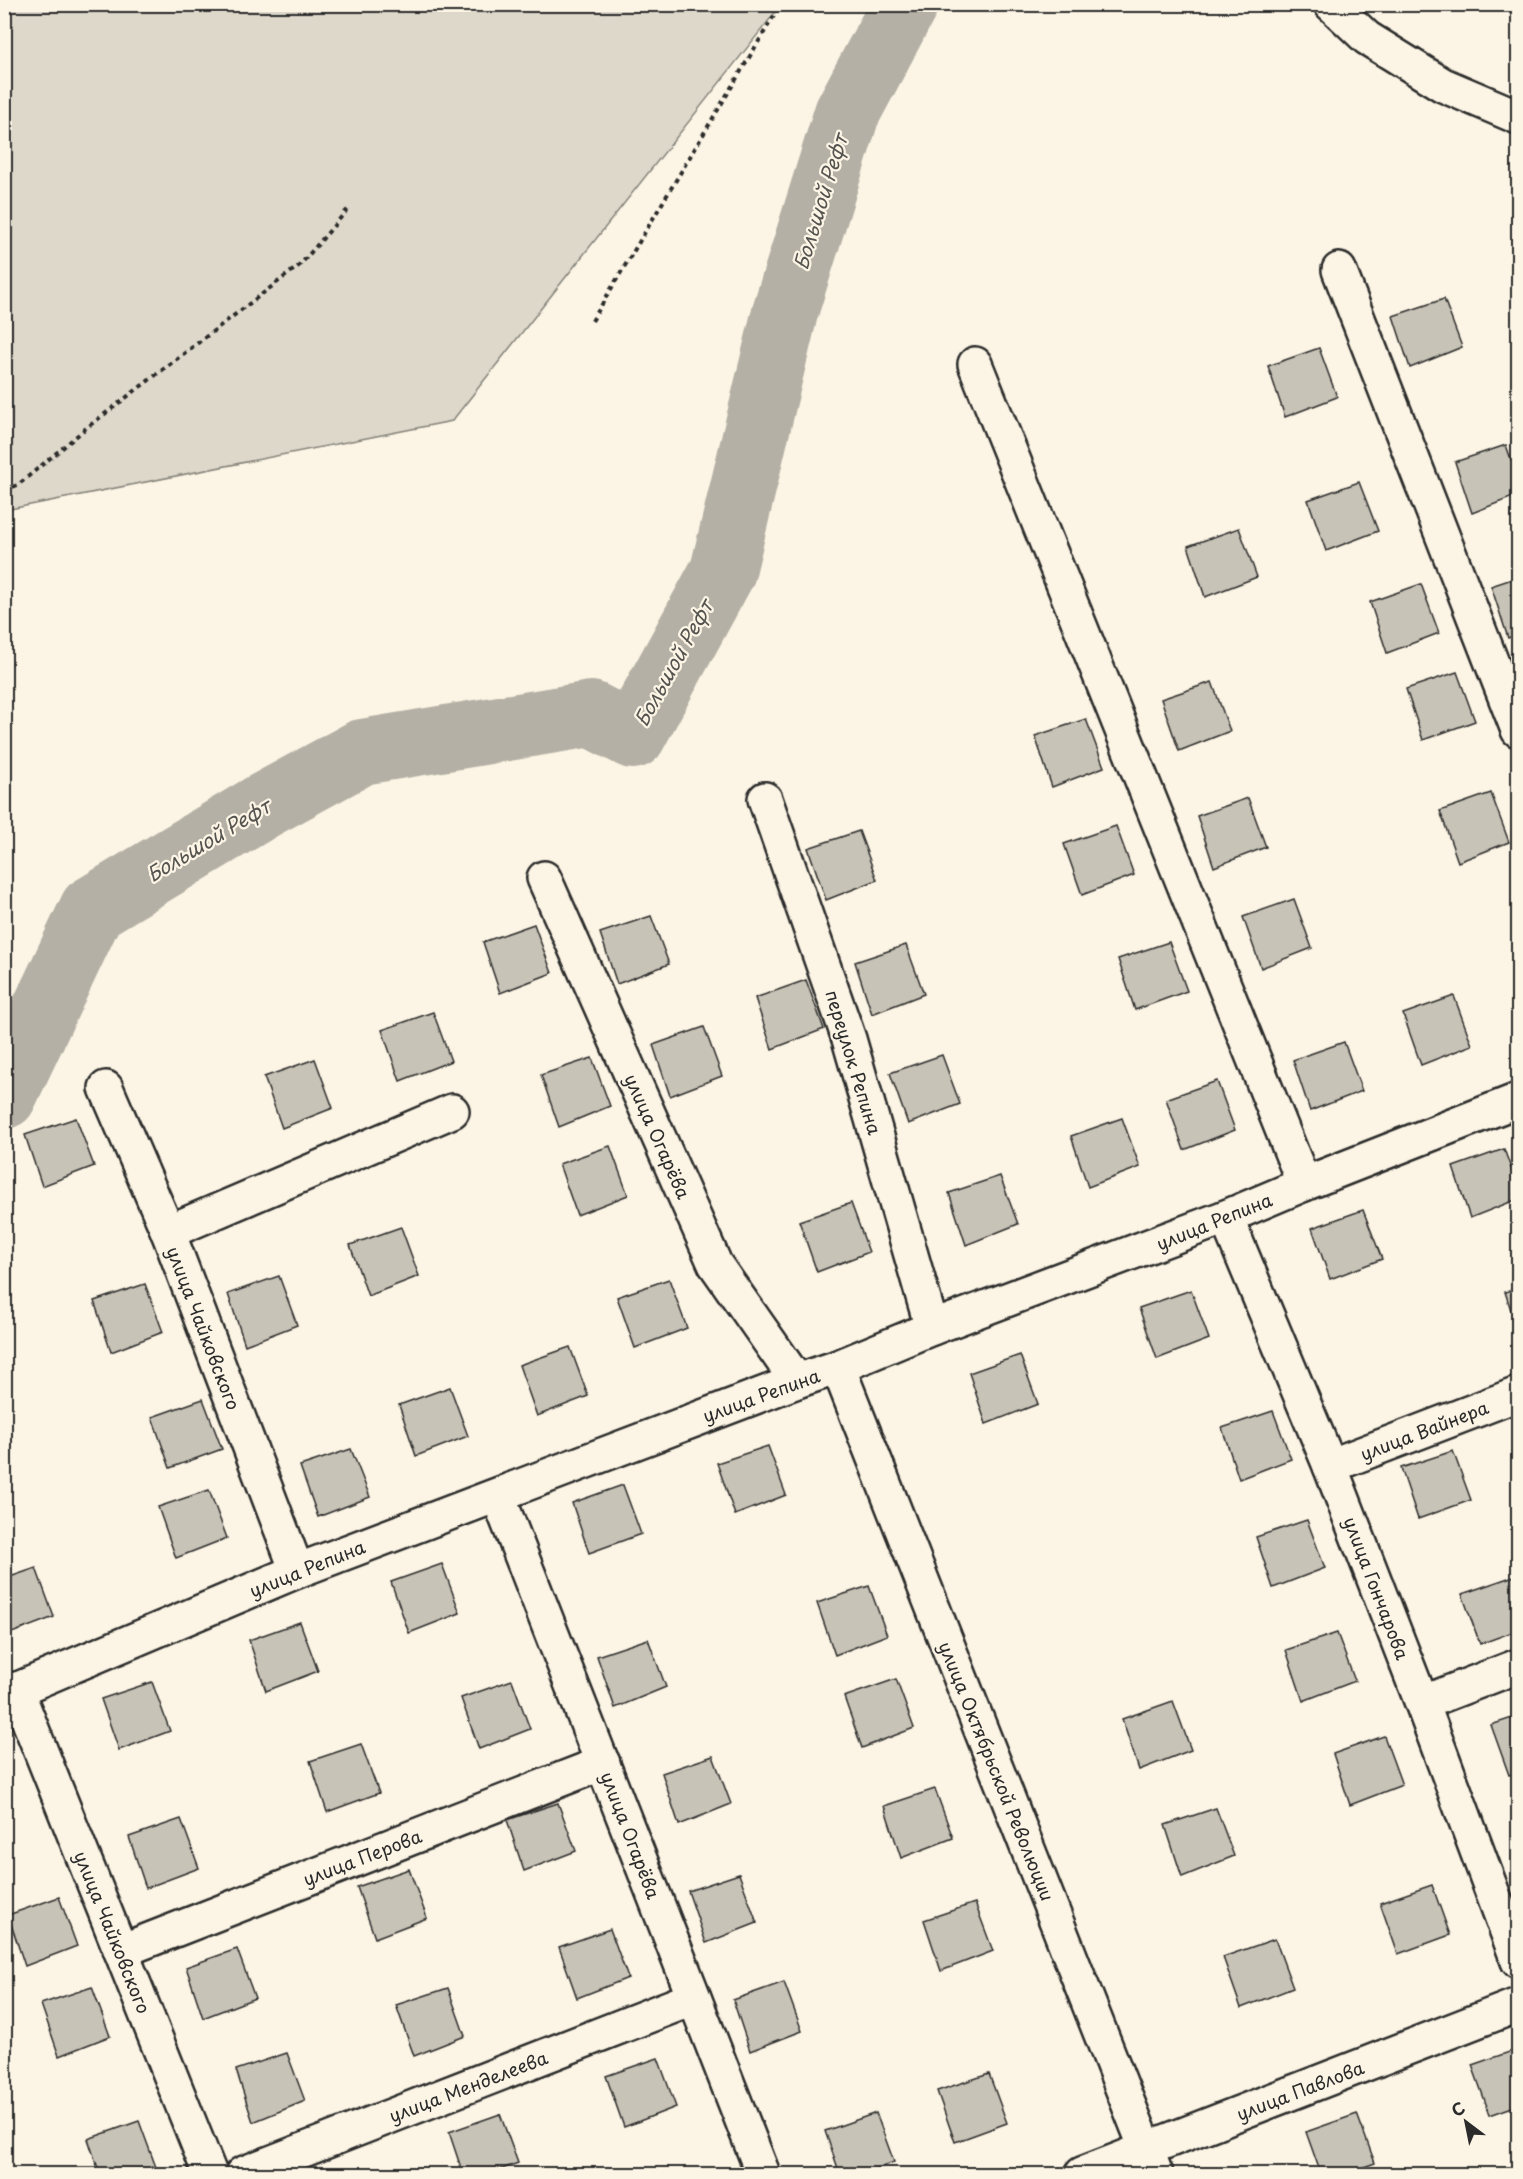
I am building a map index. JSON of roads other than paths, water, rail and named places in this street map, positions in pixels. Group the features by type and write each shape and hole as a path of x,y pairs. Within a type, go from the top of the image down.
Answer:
{"street":[{"path":"1331,4 1367,38 1443,85 1518,117"},
{"path":"1339,270 1518,730"},
{"path":"975,364 1304,1184"},
{"name":"переулок Репина","path":"765,799 849,1039 932,1328"},
{"name":"улица Огарёва","path":"544,878 715,1264 797,1381"},
{"name":"улица Чайковского","path":"106,1088 168,1232 297,1571"},
{"name":"улица Репина","path":"10,1692 297,1571 838,1367 932,1328 1226,1217 1518,1100"},
{"path":"168,1232 452,1111"},
{"name":"улица Гончарова","path":"1226,1217 1330,1466 1422,1703 1518,1961"},
{"name":"улица Октябрьской Революции","path":"838,1367 1151,2162"},
{"name":"улица Вайнера","path":"1330,1466 1518,1394"},
{"name":"улица Огарёва","path":"498,1496 764,2175"},
{"path":"1422,1703 1518,1666"},
{"name":"улица Чайковского","path":"10,1692 122,1952 210,2175"},
{"name":"улица Перова","path":"122,1952 603,1763"},
{"name":"улица Менделеева","path":"242,2175 694,1998"},
{"name":"улица Павлова","path":"1082,2175 1151,2162 1518,2005"}],"waterway":[{"name":"Большой Рефт","path":"4,1096 92,909 263,806 362,752 591,714 633,736 723,571 785,312 847,113 905,4"}]}
